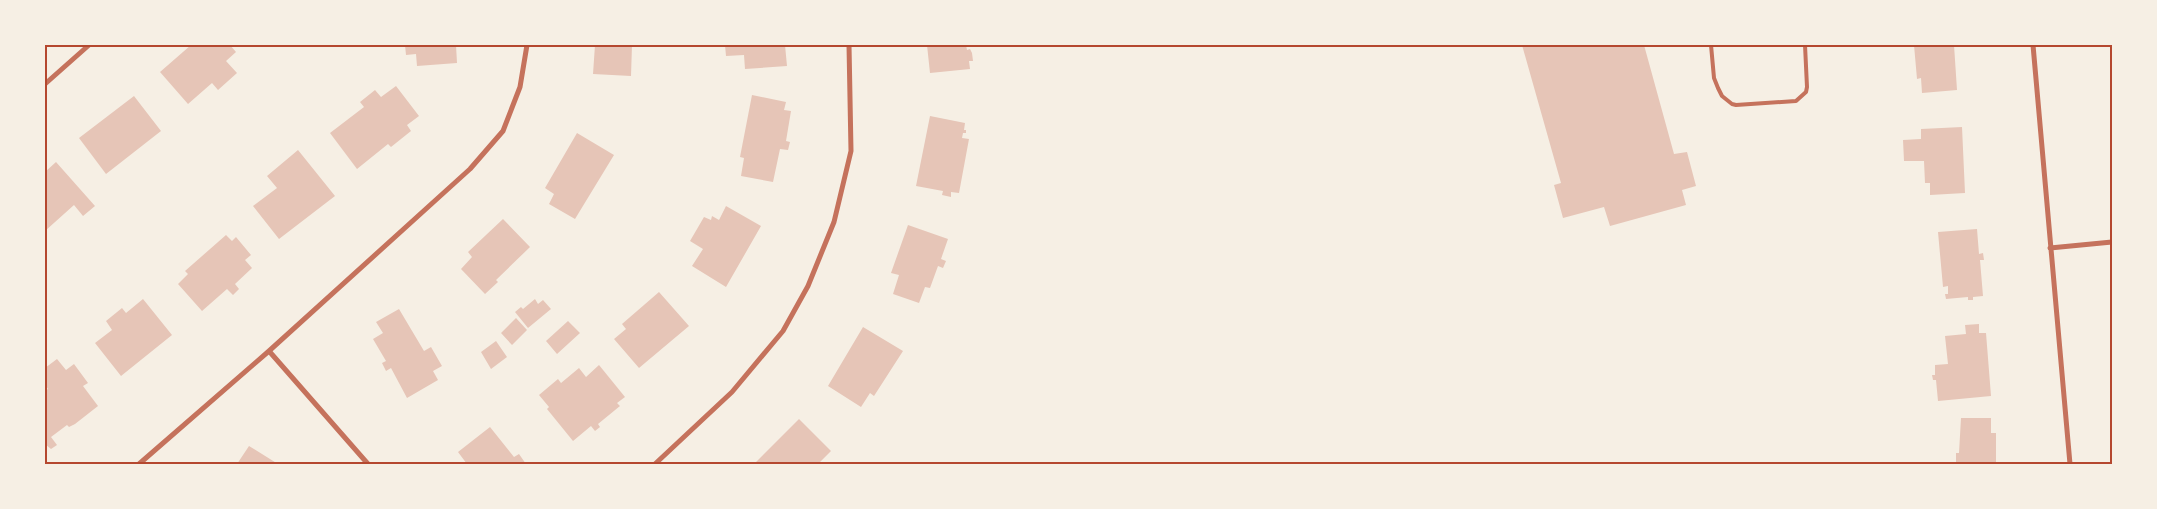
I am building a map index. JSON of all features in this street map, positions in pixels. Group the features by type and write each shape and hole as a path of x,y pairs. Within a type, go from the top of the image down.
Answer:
{"street":[{"path":"45,84 90,45"},
{"path":"139,464 470,169 502,131 520,87 528,45"},
{"path":"655,464 732,392 783,331 808,286 834,222 851,151 850,45"},
{"path":"2032,45 2070,464"},
{"path":"2050,248 2112,242"},
{"path":"268,351 368,464"}],"lane":[{"path":"1711,45 1714,78 1718,88 1722,96 1736,105 1796,101 1806,92 1807,87 1805,45"}],"building":[{"path":"191,45 230,45 236,52 226,61 237,73 218,90 212,83 188,104 160,72"},
{"path":"405,45 456,45 457,63 417,66 416,54 406,55"},
{"path":"595,45 632,45 631,76 593,74"},
{"path":"725,45 785,45 787,66 745,69 744,55 726,56"},
{"path":"927,45 966,45 967,50 970,49 972,53 973,61 969,61 970,69 930,73"},
{"path":"1522,45 1644,45 1674,154 1687,152 1696,186 1682,190 1686,205 1610,226 1604,207 1563,218 1554,185 1561,183"},
{"path":"1914,45 1954,45 1957,90 1922,93 1921,78 1917,79"},
{"path":"396,86 419,116 407,125 411,131 391,147 388,144 357,169 330,133 364,107 360,102 375,90 381,97"},
{"path":"752,95 786,102 784,110 791,111 786,141 790,142 788,150 780,149 773,182 741,176 744,158 740,157"},
{"path":"134,96 161,131 106,174 79,138"},
{"path":"930,116 965,123 964,130 966,130 966,133 963,133 962,138 969,139 959,193 951,192 951,197 942,195 943,191 916,186"},
{"path":"1962,127 1965,193 1930,195 1930,183 1925,183 1924,161 1904,161 1903,140 1921,139 1921,129"},
{"path":"577,133 614,155 575,219 549,204 554,194 545,188"},
{"path":"298,150 335,196 279,239 253,206 277,188 267,176"},
{"path":"56,162 95,206 83,216 74,205 45,231 45,172"},
{"path":"726,206 761,226 726,287 692,266 703,249 690,241 704,217 711,220 712,216 719,220"},
{"path":"503,219 530,247 496,280 498,282 485,294 461,269 472,257 468,252"},
{"path":"908,225 948,239 941,259 946,261 943,268 938,266 930,288 925,287 919,303 893,294 899,275 891,273"},
{"path":"1977,229 1979,254 1983,253 1984,260 1980,260 1983,296 1973,297 1973,300 1968,300 1968,297 1946,299 1945,294 1948,294 1948,286 1943,287 1938,232"},
{"path":"226,235 232,241 236,237 251,255 245,260 252,268 235,284 239,289 233,295 227,289 202,311 178,284 188,274 185,271"},
{"path":"659,292 689,326 639,368 614,339 626,329 622,324"},
{"path":"143,299 172,335 121,376 95,343 112,330 106,321 122,308 126,313"},
{"path":"535,299 538,304 543,300 551,309 528,328 515,312 521,307 523,309"},
{"path":"399,309 424,351 431,347 442,366 433,371 438,380 407,398 391,368 386,371 382,363 386,361 373,339 383,333 376,322"},
{"path":"516,318 527,330 512,345 501,333"},
{"path":"568,321 580,333 557,354 546,341"},
{"path":"1979,324 1979,333 1986,333 1991,396 1938,401 1936,380 1933,380 1932,375 1935,375 1935,365 1948,364 1945,336 1966,334 1965,325"},
{"path":"863,327 903,351 874,396 870,393 861,407 828,386"},
{"path":"496,341 507,357 491,369 481,352"},
{"path":"57,359 66,370 74,364 88,383 83,386 98,406 75,424 69,427 67,425 51,437 57,445 51,449 45,444 45,391 48,389 45,384 45,368"},
{"path":"599,365 625,397 617,403 620,406 598,424 600,427 595,431 591,426 573,441 547,409 549,407 539,395 558,379 561,383 579,368 586,377"},
{"path":"1961,418 1991,418 1991,433 1996,433 1996,464 1956,464 1956,453 1959,453"},
{"path":"799,419 831,451 818,464 754,464"},
{"path":"490,427 514,457 519,454 526,464 467,464 458,452"},
{"path":"249,446 278,464 237,464"}]}
